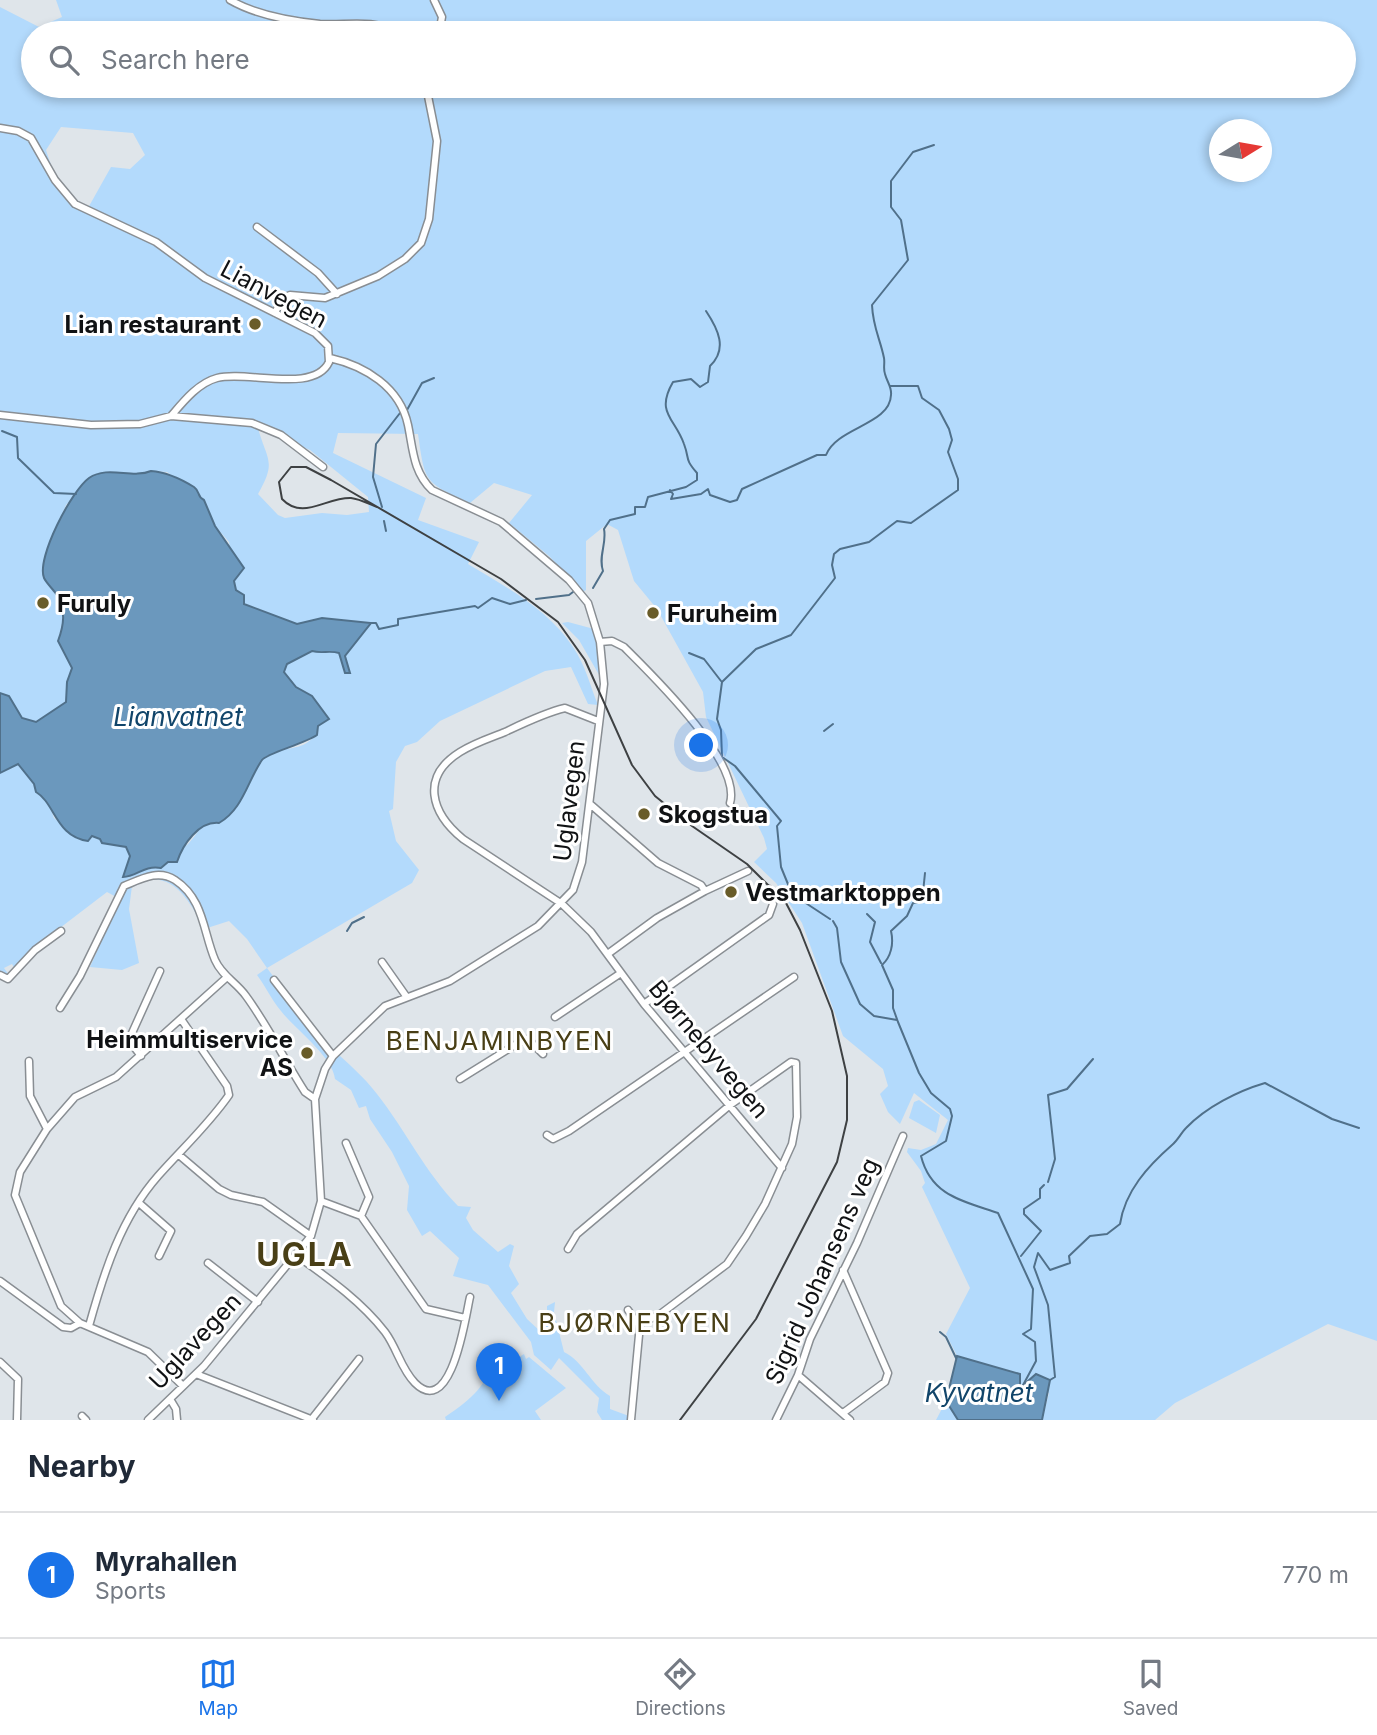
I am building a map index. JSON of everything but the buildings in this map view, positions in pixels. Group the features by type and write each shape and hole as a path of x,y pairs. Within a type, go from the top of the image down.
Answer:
{"street":[{"path":"230,0 257,12 300,21"},
{"path":"434,0 442,21"},
{"path":"275,313 282,299 290,295 325,298 396,265 417,248 425,237 438,141 429,98"},
{"name":"Lianvegen","path":"0,128 18,131 31,138 55,180 75,204 156,242 205,278 320,336 328,346 330,358 370,373 382,382 395,397 407,421 416,468 424,482 432,490 501,522 569,580 588,603 600,642"},
{"path":"257,227 318,273 337,294"},
{"path":"171,416 197,389 215,378 235,375 306,379 321,373 330,358"},
{"path":"0,415 91,425 140,424 171,416 260,425 281,435 323,467"},
{"path":"600,642 612,640 624,646 701,730 723,768 732,794 730,803"},
{"name":"Uglavegen","path":"148,1420 195,1374 311,1236 321,1201 314,1099 333,1056 373,1015 406,996 450,981 538,926 573,890 590,804 604,677 600,642"},
{"name":"Bjørnebyvegen","path":"598,721 568,709 554,710 463,750 443,768 435,785 436,808 447,827 562,904 609,953 644,1004 782,1168"},
{"path":"590,804 658,863 701,885 705,891"},
{"path":"609,953 674,908 748,871"},
{"path":"60,1008 80,976 124,886 158,874 177,881 188,892 203,918 213,955 226,978 245,995 305,1092 314,1099"},
{"path":"644,1004 769,915 773,904 769,889"},
{"path":"0,975 8,979 35,950 61,931"},
{"path":"382,962 406,996"},
{"path":"141,1056 134,1047 132,1033 135,1021 145,1008 160,971"},
{"path":"555,1017 621,973"},
{"path":"547,1135 553,1139 569,1130 793,977"},
{"path":"183,1386 148,1352 80,1323 60,1302 15,1195 20,1172 47,1129 75,1097 107,1083 141,1056 226,978"},
{"path":"274,980 333,1056"},
{"path":"89,1326 112,1252 139,1203 158,1176 226,1099 229,1091 181,1019"},
{"path":"460,1079 523,1040 528,1039 543,1054"},
{"path":"29,1060 30,1096 47,1129"},
{"path":"568,1249 578,1234 730,1105 794,1061 797,1066 797,1117 792,1144 765,1204 727,1264 659,1315 638,1324"},
{"name":"Sigrid Johansens veg","path":"776,1420 903,1136"},
{"path":"346,1143 369,1197 361,1216"},
{"path":"178,1155 219,1189 231,1195 262,1202 311,1236"},
{"path":"321,1201 361,1216 426,1309 465,1318"},
{"path":"139,1203 171,1231 159,1256"},
{"path":"296,1255 361,1305 387,1334 414,1382 425,1390 433,1389 452,1373 470,1297"},
{"path":"208,1263 258,1302"},
{"path":"843,1270 888,1373 885,1382 843,1413"},
{"path":"0,1282 64,1327 71,1328 80,1323"},
{"path":"628,1310 638,1324 631,1420"},
{"path":"195,1374 312,1420 359,1359"},
{"path":"0,1362 18,1379 17,1420"},
{"path":"798,1375 850,1420"},
{"path":"170,1399 176,1409 177,1420"}],"shaded area":[{"path":"56,0 1377,0 1377,1341 1328,1324 1175,1403 1155,1420 1042,1420 1049,1393 1020,1388 1021,1377 1015,1372 957,1356 946,1334 970,1288 922,1187 925,1183 921,1171 907,1152 908,1148 921,1150 936,1144 948,1120 914,1093 900,1124 888,1112 880,1094 888,1086 883,1069 843,1036 802,923 776,883 754,862 767,849 764,838 706,717 703,692 657,609 634,581 618,530 607,524 586,541 586,590 583,592 549,556 509,523 532,495 494,483 470,503 443,490 429,479 425,472 418,434 338,433 333,453 426,498 418,520 479,542 468,564 539,610 563,633 581,661 598,705 588,704 571,667 545,671 440,721 417,742 405,746 396,762 393,809 389,811 396,841 419,870 412,883 267,968 247,939 229,921 204,929 177,888 168,882 157,880 132,886 129,909 139,963 122,970 90,967 120,899 107,892 52,934 15,969 12,964 4,968 9,975 0,974 0,773 18,764 34,784 36,792 48,801 54,818 80,840 92,836 100,838 102,843 126,847 130,856 129,877 144,867 161,868 188,844 200,828 208,823 219,822 234,810 266,756 303,745 317,735 312,696 296,687 284,672 287,664 312,651 335,652 339,653 345,673 345,656 370,623 322,618 297,624 243,603 244,595 236,590 229,542 215,526 204,500 167,472 151,471 141,475 117,472 76,494 66,505 46,553 44,578 58,597 64,616 58,641 73,668 67,682 66,702 36,722 22,718 9,696 0,693 0,7 27,21 21,21 21,98 1356,98 1356,21 53,21 62,17","holes":["61,127 133,133 145,155 130,169 111,167 88,208 66,191 46,150","258,428 310,450 368,497 369,512 347,515 322,513 285,518 278,515 258,494 269,467"]},
{"path":"562,623 594,629 602,680 579,640"},
{"path":"267,968 322,1040 372,1088 446,1193 458,1206 471,1207 466,1218 473,1230 498,1252 510,1244 514,1246 509,1266 519,1284 511,1293 527,1319 541,1332 547,1321 547,1306 555,1302 554,1312 564,1352 610,1396 610,1409 629,1416 629,1420 602,1420 597,1412 599,1398 559,1358 551,1370 534,1355 531,1342 488,1285 453,1276 459,1258 430,1231 422,1236 407,1210 409,1186 392,1152 370,1119 366,1106 359,1108 351,1090 335,1079 328,1062 281,1011 257,975"},
{"path":"919,1100 940,1115 936,1133 909,1118 914,1102"},
{"path":"505,1344 516,1359 524,1354 526,1359 529,1357 566,1388 535,1411 541,1420 446,1420 445,1417 477,1391 488,1375 496,1353 502,1355"},
{"path":"946,1401 959,1420 936,1420"}],"water":[{"name":"Lianvatnet","path":"151,471 184,481 196,489 204,500 215,526 244,568 234,581 236,590 244,595 244,604 297,624 322,618 371,623 345,656 350,673 345,673 339,653 335,652 312,651 287,664 284,672 296,687 312,696 329,719 318,726 317,735 265,757 234,810 219,823 205,826 193,835 177,862 168,862 161,868 149,868 123,877 130,856 126,847 102,843 100,839 92,836 88,841 77,838 62,827 18,764 0,773 0,693 9,696 22,718 36,722 66,702 67,682 72,668 58,641 63,612 57,595 44,578 43,568 50,541 65,510 89,478 96,474 112,472 136,474"},
{"name":"Kyvatnet","path":"957,1356 1020,1374 1020,1388 1036,1374 1050,1380 1042,1420 958,1420 946,1401"}],"waterway":[{"path":"670,490 673,494 671,499 701,494 708,489 710,495 730,502 737,500 742,489 817,455 826,455 841,438 882,413 888,405 891,389 884,372 884,358 872,305 908,260 901,220 891,207 891,181 913,152 934,145"},
{"path":"593,588 603,571 601,560 604,529 610,520 635,514 635,507 645,507 648,497 686,487 697,480 697,473 668,415 666,401 673,382 691,379 700,387 708,382 710,366 719,353 720,346 717,332 706,311"},
{"path":"407,410 422,383 434,378"},
{"path":"830,919 792,894 781,867 777,826 781,821 735,766 722,757 721,730 717,719 722,682 756,649 791,635 835,578 832,565 834,554 840,549 869,542 897,521 911,523 958,490 958,479 948,452 952,440 939,410 922,398 918,386 890,386"},
{"path":"382,507 373,477 376,444 400,413"},
{"path":"2,431 17,437 18,458 54,493 76,494"},
{"path":"384,521 386,531"},
{"path":"536,599 569,595 573,592"},
{"path":"371,623 376,623 379,629 398,625 398,619 475,606 478,608 492,598 510,604 526,600"},
{"path":"689,653 704,659 721,681"},
{"path":"824,731 833,724"},
{"path":"925,873 922,902 913,903 907,916 891,931 891,950 882,965 893,990 893,1008 919,1073 931,1093 950,1109 952,1116 946,1141 921,1156 926,1169 932,1180 950,1195 998,1213 1033,1289 1031,1329 1023,1334 1035,1342 1036,1361 1022,1387"},
{"path":"867,914 875,922 870,942 881,963"},
{"path":"347,931 352,923 364,917"},
{"path":"833,921 837,928 841,962 860,1004 874,1016 897,1020"},
{"path":"1048,1182 1055,1159 1048,1095 1067,1089 1093,1059"},
{"path":"1050,1380 1055,1377 1048,1305 1034,1267 1038,1253 1050,1270 1070,1263 1069,1256 1090,1236 1107,1234 1120,1224 1127,1201 1139,1180 1194,1120 1244,1090 1265,1083 1332,1119 1359,1128"},
{"path":"1021,1256 1041,1231 1024,1214 1024,1209 1040,1198 1040,1189 1044,1185"},
{"path":"940,1332 946,1337 956,1358"}],"tram line":[{"path":"377,507 351,498 298,508 282,499 279,482 291,467 306,467 331,480 501,579 558,622 585,660 632,765 655,796 692,826 747,864 786,903 800,930 832,1011 847,1076 847,1120 837,1162 756,1319 680,1420"}],"place":[{"name":"Lian restaurant","path":"255,324"},
{"name":"Furuly","path":"43,603"},
{"name":"Furuheim","path":"653,613"},
{"name":"Skogstua","path":"644,814"},
{"name":"Vestmarktoppen","path":"731,892"},
{"name":"Heimmultiservice AS","path":"307,1053"},
{"name":"Myrahallen","path":"499,1401"}],"district":[{"name":"BENJAMINBYEN","path":"500,1040"},
{"name":"UGLA","path":"305,1254"},
{"name":"BJØRNEBYEN","path":"635,1322"}]}
